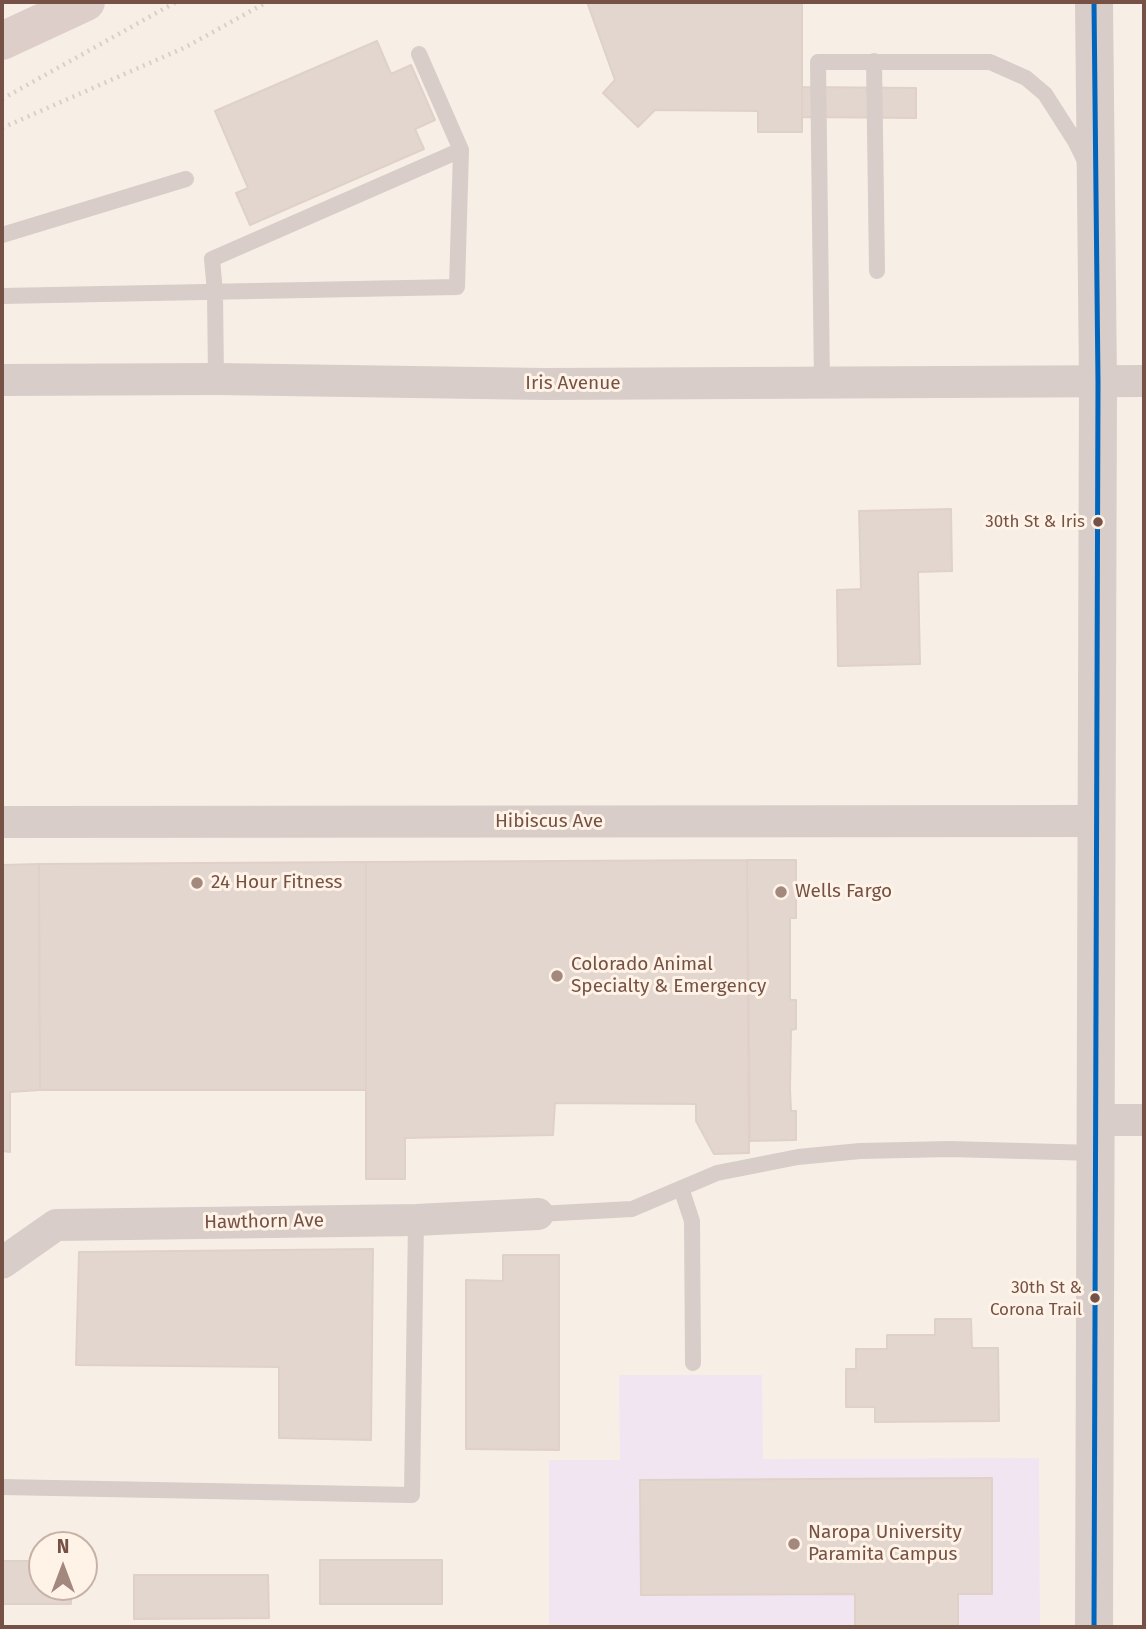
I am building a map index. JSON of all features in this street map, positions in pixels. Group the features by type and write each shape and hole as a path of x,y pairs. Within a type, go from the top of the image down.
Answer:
{"highway":[{"path":"2,41 86,2"}],"main road":[{"path":"1094,2 1098,383 1094,1627"}],"street":[{"name":"Iris Avenue","path":"2,380 216,379 545,384 1144,381"},
{"name":"Hibiscus Ave","path":"2,822 1096,821"},
{"path":"1095,1137 1144,1120"},
{"name":"Hawthorn Ave","path":"2,1263 56,1225 416,1220 538,1214"}],"lane":[{"path":"2,296 457,287 461,150 419,54"},
{"path":"874,61 877,271"},
{"path":"822,384 818,62 990,62 1026,78 1045,94 1075,141 1096,184"},
{"path":"216,379 212,259 461,150"},
{"path":"2,235 186,179"},
{"path":"538,1214 632,1209 717,1173 798,1157 860,1151 950,1149 1095,1137"},
{"path":"681,1188 692,1221 693,1363"},
{"path":"2,1487 412,1495 416,1220"}],"path":[{"path":"2,99 176,2"},
{"path":"2,128 186,47 267,2"}],"shaded area":[{"name":"Naropa University Paramita Campus","path":"619,1375 762,1375 763,1459 1039,1458 1040,1627 549,1627 549,1460 620,1460"}],"building":[{"path":"587,2 802,2 802,132 758,132 758,111 655,110 638,127 603,93 615,80"},
{"path":"377,41 391,74 411,65 435,120 415,129 424,149 250,225 236,193 248,188 215,111"},
{"path":"802,87 916,88 916,118 802,117"},
{"path":"951,509 952,571 918,572 920,664 838,666 837,590 861,589 859,511"},
{"name":"Colorado Animal Specialty & Emergency","path":"747,860 749,1153 714,1154 696,1121 696,1104 555,1103 553,1135 405,1138 405,1179 366,1179 366,862"},
{"path":"747,860 796,860 796,918 790,918 790,1000 796,1000 796,1029 791,1030 790,1089 791,1111 796,1111 796,1140 750,1141"},
{"path":"366,862 366,1090 40,1090 39,864"},
{"path":"39,864 40,1090 10,1092 10,1152 2,1151 2,865"},
{"path":"373,1249 371,1440 279,1438 279,1367 76,1365 79,1252"},
{"path":"503,1255 559,1255 559,1450 466,1449 466,1280 503,1281"},
{"path":"935,1319 971,1319 972,1348 998,1348 999,1421 875,1422 875,1407 846,1407 846,1369 856,1369 856,1349 887,1349 887,1335 935,1335"},
{"path":"992,1478 992,1594 958,1594 958,1627 855,1627 855,1594 641,1595 640,1480"},
{"path":"320,1560 442,1560 442,1604 320,1604"},
{"path":"2,1561 28,1561 28,1601 71,1601 71,1604 2,1604"},
{"path":"134,1575 268,1575 269,1618 134,1619"}],"transit line":[{"path":"1094,2 1098,383 1094,1627"}],"place":[{"name":"30th St & Iris","path":"1098,522"},
{"name":"24 Hour Fitness","path":"197,883"},
{"name":"Wells Fargo","path":"781,892"},
{"name":"Colorado Animal Specialty & Emergency","path":"557,976"},
{"name":"30th St & Corona Trail","path":"1095,1298"},
{"name":"Naropa University Paramita Campus","path":"794,1544"}]}
